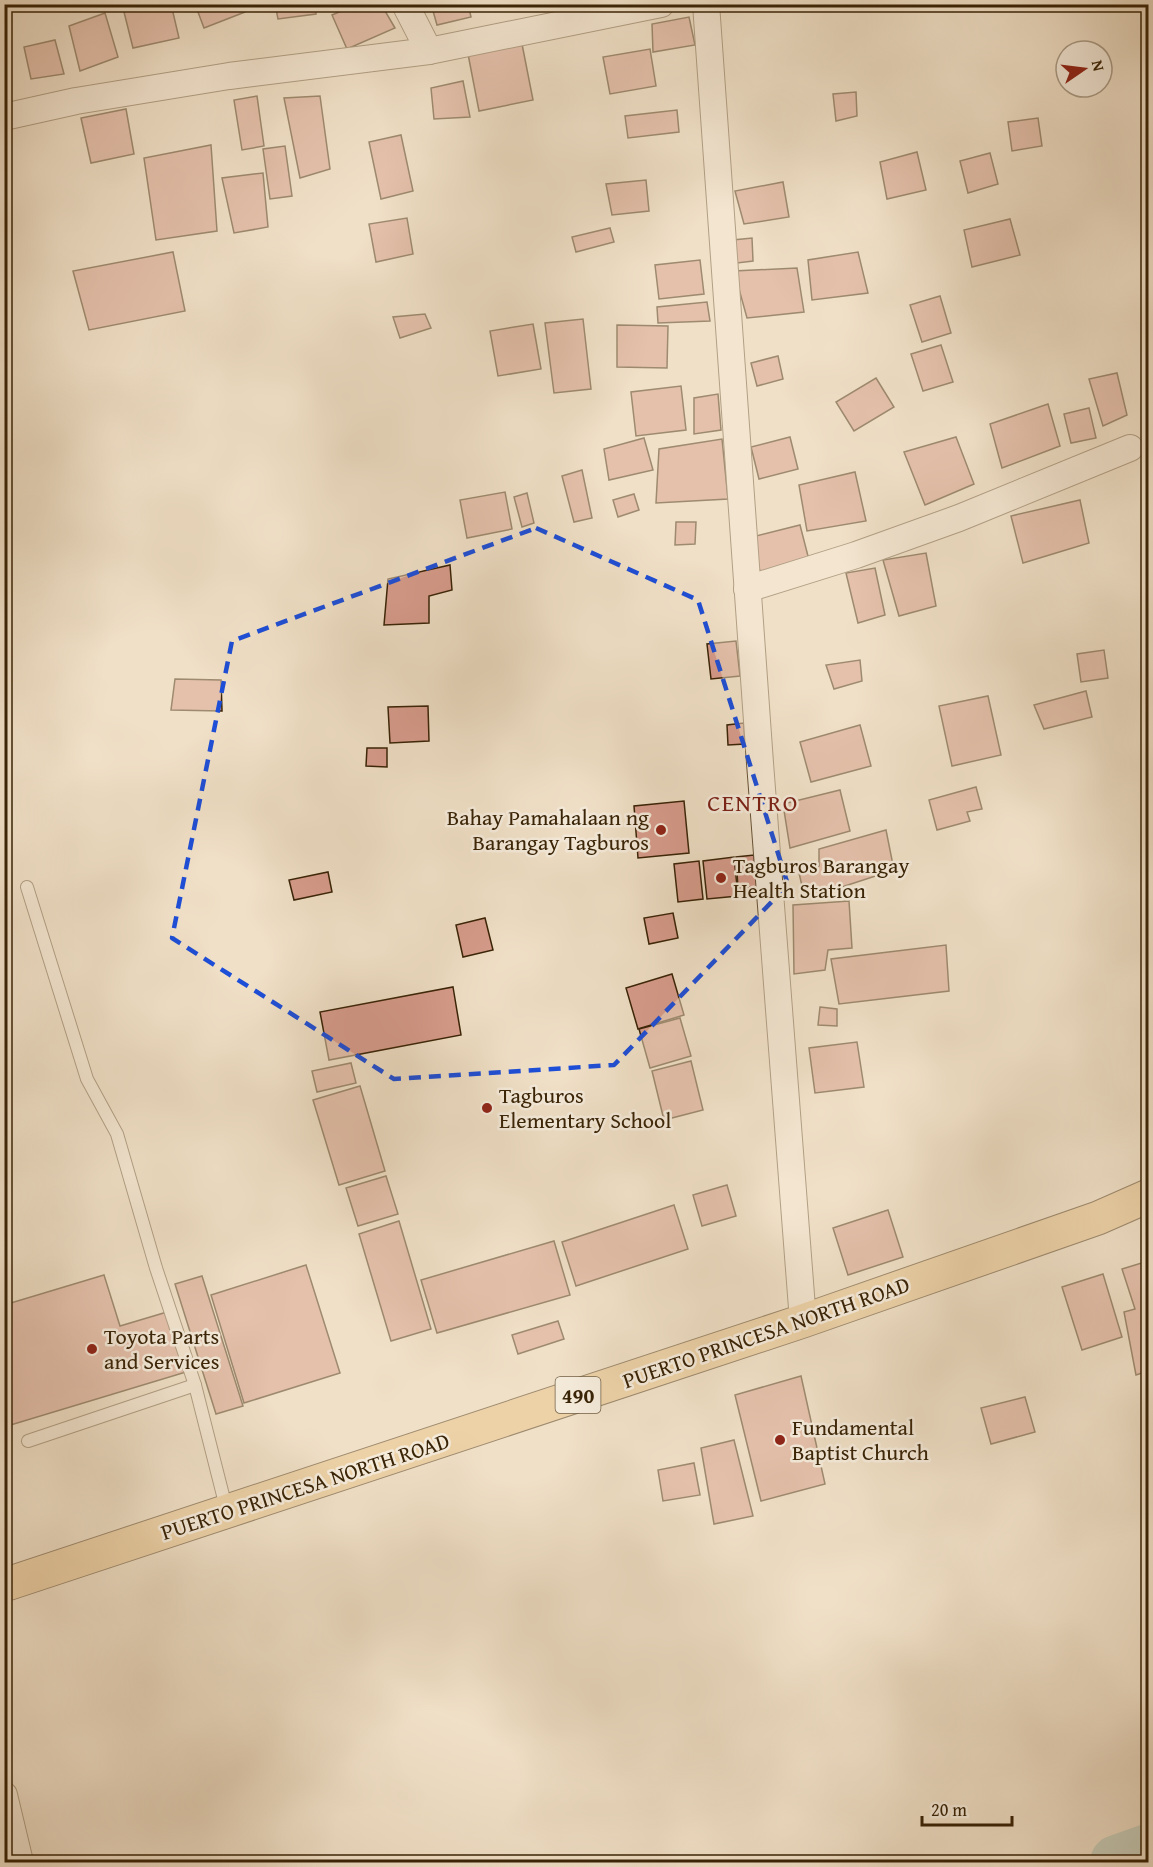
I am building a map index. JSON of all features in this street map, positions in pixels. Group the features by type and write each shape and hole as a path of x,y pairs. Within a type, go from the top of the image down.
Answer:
{"main road":[{"name":"PUERTO PRINCESA NORTH ROAD","path":"4,1586 803,1321 1098,1218 1149,1196"}],"street":[{"path":"405,4 429,51"},
{"path":"4,117 76,101 228,76 429,51 661,4"},
{"path":"706,4 747,589 803,1321"},
{"path":"747,589 856,555 959,518 1130,448"},
{"path":"4,1795 20,1863"}],"lane":[{"path":"27,887 87,1079 117,1134 156,1268 195,1385 227,1512"},
{"path":"28,1441 195,1385"}],"highlighted area":[{"path":"536,528 698,600 788,885 614,1065 394,1079 172,938 232,641"}],"building":[{"path":"122,4 171,4 179,38 133,48"},
{"path":"195,4 242,4 245,12 204,28"},
{"path":"275,4 315,4 316,14 278,19"},
{"path":"358,4 381,4 395,28 347,49 332,15"},
{"path":"431,4 468,4 471,17 437,25"},
{"path":"105,13 118,57 80,71 69,26"},
{"path":"689,17 695,45 653,52 652,24"},
{"path":"55,40 64,74 31,79 24,47"},
{"path":"522,44 533,100 479,111 468,54"},
{"path":"650,49 656,86 610,94 603,57"},
{"path":"463,81 470,117 434,119 431,88"},
{"path":"856,92 857,116 836,121 833,94"},
{"path":"257,96 264,146 242,150 234,100"},
{"path":"320,96 330,169 300,178 284,98"},
{"path":"126,109 134,154 91,163 81,118"},
{"path":"677,110 679,132 628,138 625,116"},
{"path":"1038,118 1042,146 1012,151 1008,122"},
{"path":"401,135 413,191 381,199 369,142"},
{"path":"211,145 217,231 156,240 144,158"},
{"path":"285,146 292,196 270,199 263,149"},
{"path":"917,152 926,190 887,199 880,162"},
{"path":"990,153 998,184 968,193 960,161"},
{"path":"263,173 268,227 234,233 222,178"},
{"path":"646,180 649,211 612,215 606,184"},
{"path":"783,182 789,217 744,224 735,191"},
{"path":"407,218 413,254 376,262 369,224"},
{"path":"1010,219 1020,255 972,267 964,230"},
{"path":"610,228 614,242 576,252 572,237"},
{"path":"752,238 753,261 737,263 733,240"},
{"path":"173,252 185,311 89,330 73,271"},
{"path":"858,252 868,293 812,300 808,260"},
{"path":"700,260 704,294 659,299 655,265"},
{"path":"797,268 804,312 747,318 734,271"},
{"path":"940,296 951,333 922,342 910,305"},
{"path":"707,302 710,321 658,323 657,307"},
{"path":"425,314 431,328 400,338 393,317"},
{"path":"583,319 591,389 554,393 545,323"},
{"path":"533,324 541,369 498,376 490,331"},
{"path":"617,325 668,326 667,368 617,367"},
{"path":"941,345 953,382 923,391 911,354"},
{"path":"778,356 783,379 757,386 751,363"},
{"path":"1117,373 1127,415 1103,426 1089,379"},
{"path":"876,378 894,407 854,431 836,402"},
{"path":"681,386 686,430 636,436 631,392"},
{"path":"718,394 721,430 694,434 694,398"},
{"path":"1048,404 1060,446 1002,468 990,424"},
{"path":"1089,408 1096,438 1071,443 1064,414"},
{"path":"790,437 798,469 759,479 751,447"},
{"path":"956,437 974,484 925,505 904,452"},
{"path":"644,438 653,470 609,480 604,449"},
{"path":"722,439 728,499 656,503 659,449"},
{"path":"582,470 592,518 574,522 562,476"},
{"path":"855,472 866,521 807,531 799,485"},
{"path":"505,492 512,529 467,538 460,500"},
{"path":"527,493 534,523 522,527 514,497"},
{"path":"634,494 639,510 618,517 613,500"},
{"path":"1080,500 1089,543 1023,563 1011,516"},
{"path":"676,522 696,522 695,544 675,545"},
{"path":"800,525 809,560 760,572 752,537"},
{"path":"926,553 936,606 899,616 883,560"},
{"path":"450,565 452,590 429,596 429,623 384,625 388,579"},
{"path":"875,568 885,615 858,623 846,573"},
{"path":"736,641 740,676 711,679 707,644"},
{"path":"1104,650 1108,678 1081,682 1077,654"},
{"path":"860,660 862,681 834,689 826,665"},
{"path":"175,679 221,680 222,711 171,710"},
{"path":"1086,691 1092,717 1044,729 1034,705"},
{"path":"988,696 1001,755 952,766 939,706"},
{"path":"428,706 429,741 390,743 388,707"},
{"path":"744,723 745,744 728,745 727,725"},
{"path":"860,725 871,766 811,782 800,742"},
{"path":"367,748 387,748 387,767 366,766"},
{"path":"976,787 982,809 967,812 970,821 937,830 929,800"},
{"path":"840,790 850,831 790,848 783,804"},
{"name":"Bahay Pamahalaan ng Barangay Tagburos","path":"684,801 689,853 638,858 634,806"},
{"path":"886,830 894,870 805,899 799,873 819,866 819,849"},
{"path":"754,855 757,887 738,888 736,857"},
{"name":"Tagburos Barangay Health Station","path":"734,857 738,896 707,899 703,861"},
{"path":"699,861 703,899 678,902 674,864"},
{"path":"328,872 332,892 294,900 289,880"},
{"path":"849,901 852,948 828,950 825,970 794,974 793,905"},
{"path":"673,913 678,938 649,944 644,918"},
{"path":"485,918 493,950 463,957 456,925"},
{"path":"946,945 949,991 839,1004 831,959"},
{"path":"672,974 684,1015 638,1029 626,988"},
{"path":"453,987 461,1035 329,1060 320,1012"},
{"path":"820,1007 837,1009 837,1026 818,1025"},
{"path":"680,1018 691,1056 650,1068 639,1029"},
{"path":"857,1042 864,1087 815,1093 809,1048"},
{"path":"691,1061 703,1110 664,1120 652,1071"},
{"path":"351,1063 356,1083 317,1092 312,1071"},
{"path":"360,1086 385,1171 339,1185 313,1100"},
{"path":"386,1176 398,1214 358,1226 346,1188"},
{"path":"727,1185 736,1216 702,1226 693,1195"},
{"path":"674,1205 688,1249 576,1286 562,1242"},
{"path":"888,1210 903,1257 848,1275 833,1228"},
{"path":"399,1221 431,1329 391,1341 359,1234"},
{"path":"554,1241 570,1295 437,1333 421,1280"},
{"path":"1148,1261 1148,1371 1136,1375 1124,1312 1135,1309 1122,1269"},
{"path":"306,1265 340,1373 244,1403 211,1295"},
{"path":"1103,1274 1122,1337 1082,1350 1062,1287"},
{"name":"Toyota Parts and Services","path":"104,1275 120,1326 167,1312 186,1372 4,1427 4,1305"},
{"path":"202,1276 243,1406 216,1414 175,1284"},
{"path":"558,1321 564,1339 518,1354 512,1335"},
{"name":"Fundamental Baptist Church","path":"801,1376 825,1484 761,1501 735,1395"},
{"path":"1025,1397 1035,1432 991,1444 981,1408"},
{"path":"734,1440 753,1516 714,1524 701,1448"},
{"path":"694,1463 700,1495 663,1501 658,1470"}],"waterway":[{"path":"1117,1862 1148,1851"}],"place":[{"name":"Bahay Pamahalaan ng Barangay Tagburos","path":"661,830"},
{"name":"Tagburos Barangay Health Station","path":"721,878"},
{"name":"Tagburos Elementary School","path":"487,1108"},
{"name":"Toyota Parts and Services","path":"92,1349"},
{"name":"Fundamental Baptist Church","path":"780,1440"}],"district":[{"name":"CENTRO","path":"753,802"}]}
